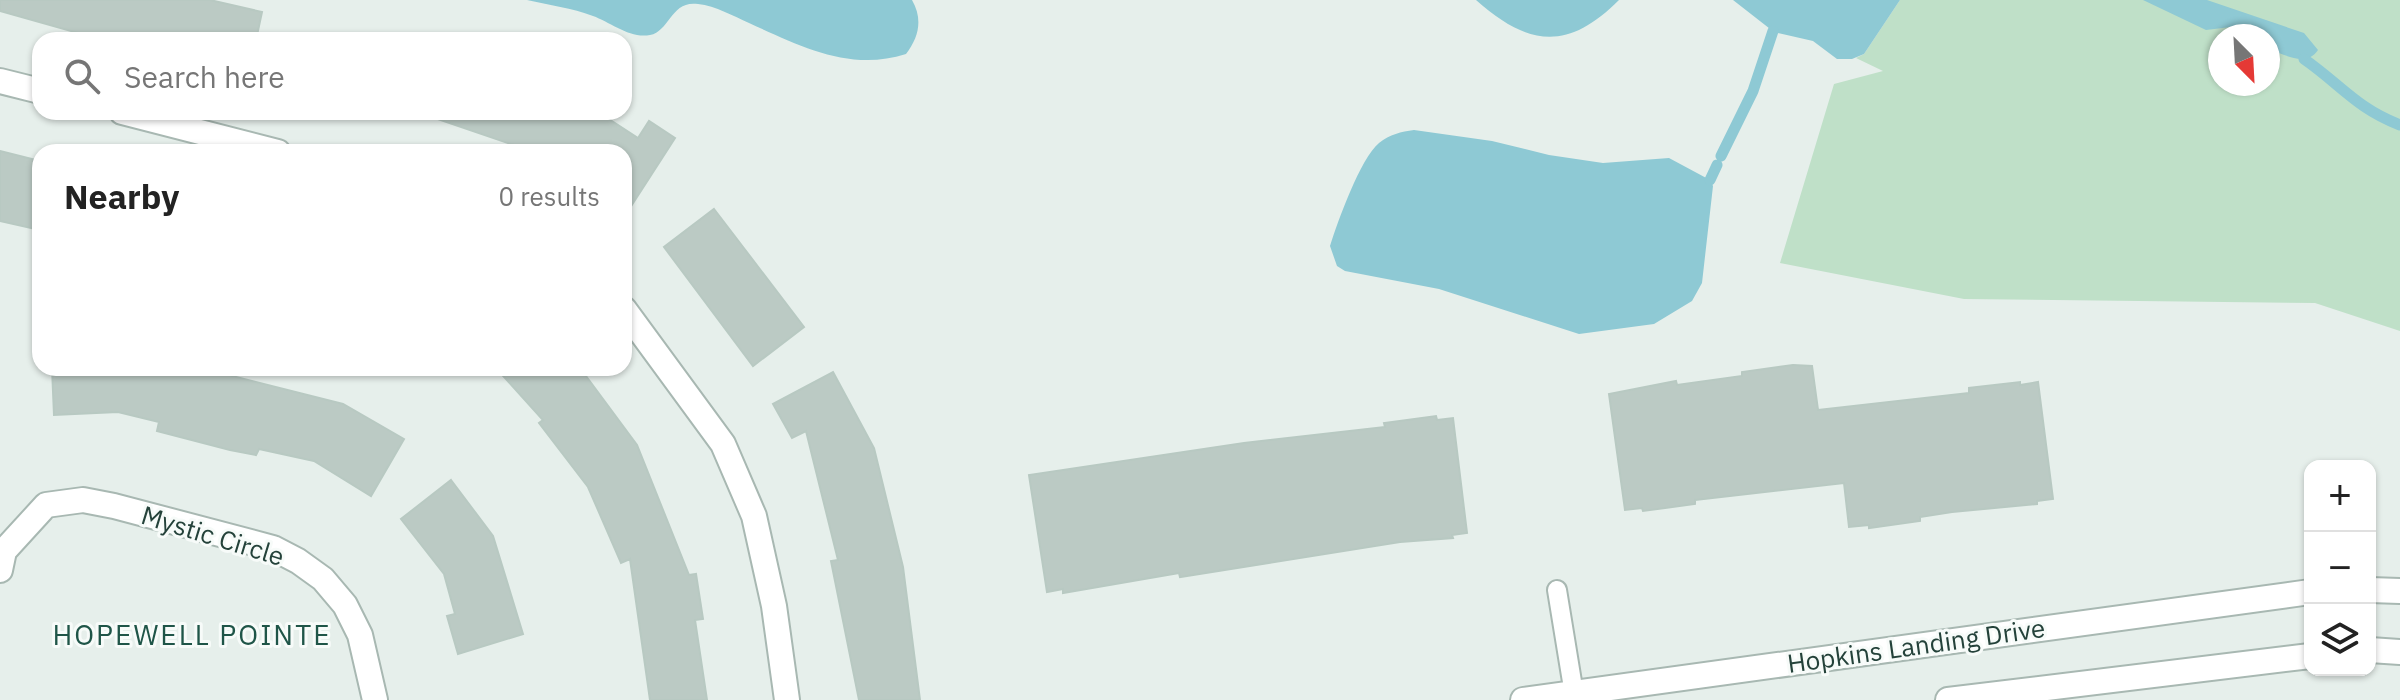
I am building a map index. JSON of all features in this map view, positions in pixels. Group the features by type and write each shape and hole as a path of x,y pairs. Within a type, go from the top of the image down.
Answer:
{"street":[{"path":"0,81 32,89"},
{"path":"153,120 247,144"},
{"path":"632,320 723,444 748,501 774,606 787,700"},
{"name":"Mystic Circle","path":"0,570 4,551 46,505 83,500 273,548 323,579 345,605 360,635 375,700"},
{"path":"2376,590 2400,591"},
{"name":"Hopkins Landing Drive","path":"1523,700 1575,697 2304,593"},
{"path":"2376,650 2400,652"},
{"path":"1948,700 2304,657"}],"lane":[{"path":"1557,590 1575,697"}],"green space":[{"path":"1900,0 2400,0 2400,331 2315,303 1964,299 1780,263 1834,84 1883,71 1856,58 1864,54"}],"water":[{"path":"527,0 912,0 918,14 918,28 906,54 865,60 806,48 705,5 682,7 657,32 643,36 569,9"},
{"path":"1476,0 1619,0 1583,28 1548,37 1514,27"},
{"path":"1733,0 1900,0 1864,54 1852,59 1837,59 1813,41 1774,32"},
{"path":"2143,0 2207,0 2278,24 2208,24 2206,30"},
{"path":"2280,25 2304,33 2318,50 2307,58 2280,53"},
{"path":"1414,130 1492,141 1549,155 1603,163 1669,158 1710,180 1713,186 1702,283 1692,301 1654,324 1579,334 1439,289 1345,271 1337,266 1330,246 1357,176 1379,143 1391,135"}],"building":[{"path":"0,0 210,0 262,12 258,32 75,32 0,11"},
{"path":"441,120 610,120 638,138 649,121 675,138 632,205 632,144 511,144"},
{"path":"0,151 32,159 32,228 0,221"},
{"path":"714,209 804,327 753,366 664,247"},
{"path":"1793,365 1812,366 1818,410 1969,393 1969,388 2038,382 2053,499 2037,501 2037,504 1920,517 1920,521 1869,528 1869,525 1849,527 1844,483 1695,500 1695,504 1643,511 1642,508 1625,510 1609,394 1676,381 1677,385 1742,376 1742,372"},
{"path":"833,372 874,448 903,567 920,700 859,700 831,561 838,560 806,431 792,438 773,404"},
{"path":"52,376 233,376 343,404 404,439 371,496 314,461 259,449 256,455 230,450 157,431 159,422 118,412 54,415"},
{"path":"503,376 586,376 637,445 689,575 696,574 703,619 695,620 707,700 650,700 630,559 621,563 588,487 539,423 543,420"},
{"path":"1436,416 1437,420 1453,418 1467,533 1452,535 1453,538 1400,542 1180,577 1179,573 1063,593 1063,589 1047,592 1029,475 1244,443 1385,427 1384,423"},
{"path":"451,480 493,536 523,634 458,654 447,616 455,614 444,574 401,519"}],"waterway":[{"path":"1721,156 1753,91 1773,31"},
{"path":"2304,59 2360,103 2400,125"},
{"path":"1710,180 1717,165"}],"district":[{"name":"HOPEWELL POINTE","path":"192,634"}]}
